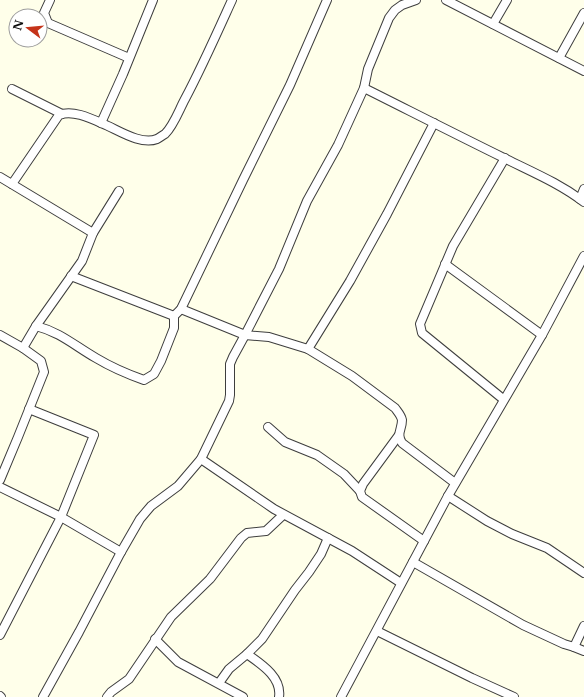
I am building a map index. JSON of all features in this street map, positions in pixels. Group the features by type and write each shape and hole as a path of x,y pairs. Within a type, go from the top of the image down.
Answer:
{"street":[{"path":"50,0 44,13 48,23 129,58"},
{"path":"100,123 153,0"},
{"path":"12,89 62,114 72,113 139,139 157,139 165,134 173,122 232,0"},
{"path":"36,326 60,335 112,368 144,380 154,374 161,361 174,328 174,316 181,309 290,85 327,0"},
{"path":"42,697 80,632 121,552 145,512 178,486 201,459 230,395 230,364 279,269 307,201 338,145 364,88 368,69 389,18 398,7 416,0"},
{"path":"446,0 584,71"},
{"path":"493,24 506,0"},
{"path":"559,58 584,13"},
{"path":"364,88 548,179 582,201 584,189"},
{"path":"12,184 59,116 62,114"},
{"path":"308,349 350,281 434,123"},
{"path":"503,400 422,333 420,324 422,316 453,246 505,158"},
{"path":"0,177 93,233"},
{"path":"23,348 36,326 82,261 93,233 119,192"},
{"path":"341,697 377,631 400,583 413,562 448,496 542,335 584,256"},
{"path":"445,264 542,335"},
{"path":"71,276 174,316"},
{"path":"181,309 245,335 269,337 308,349 352,376 395,408 402,420 399,435 399,439 402,444 456,483"},
{"path":"0,335 23,348 41,361 43,366 42,377 0,480"},
{"path":"0,635 61,517 94,435 29,409"},
{"path":"268,427 285,442 317,455 344,474 360,491 362,497 424,541"},
{"path":"360,491 363,484 399,435"},
{"path":"201,459 283,515 328,538 400,583"},
{"path":"0,487 61,517 121,552"},
{"path":"448,496 487,521 512,534 547,548 584,573"},
{"path":"107,697 111,692 129,679 171,617 210,579 241,538 247,533 266,531 283,515"},
{"path":"219,683 229,669 262,639 321,554 328,538"},
{"path":"413,562 523,625 564,644 584,651"},
{"path":"574,647 584,626"},
{"path":"377,631 514,697"},
{"path":"155,639 178,662 244,697"},
{"path":"247,654 273,676 278,686 279,697"}]}
